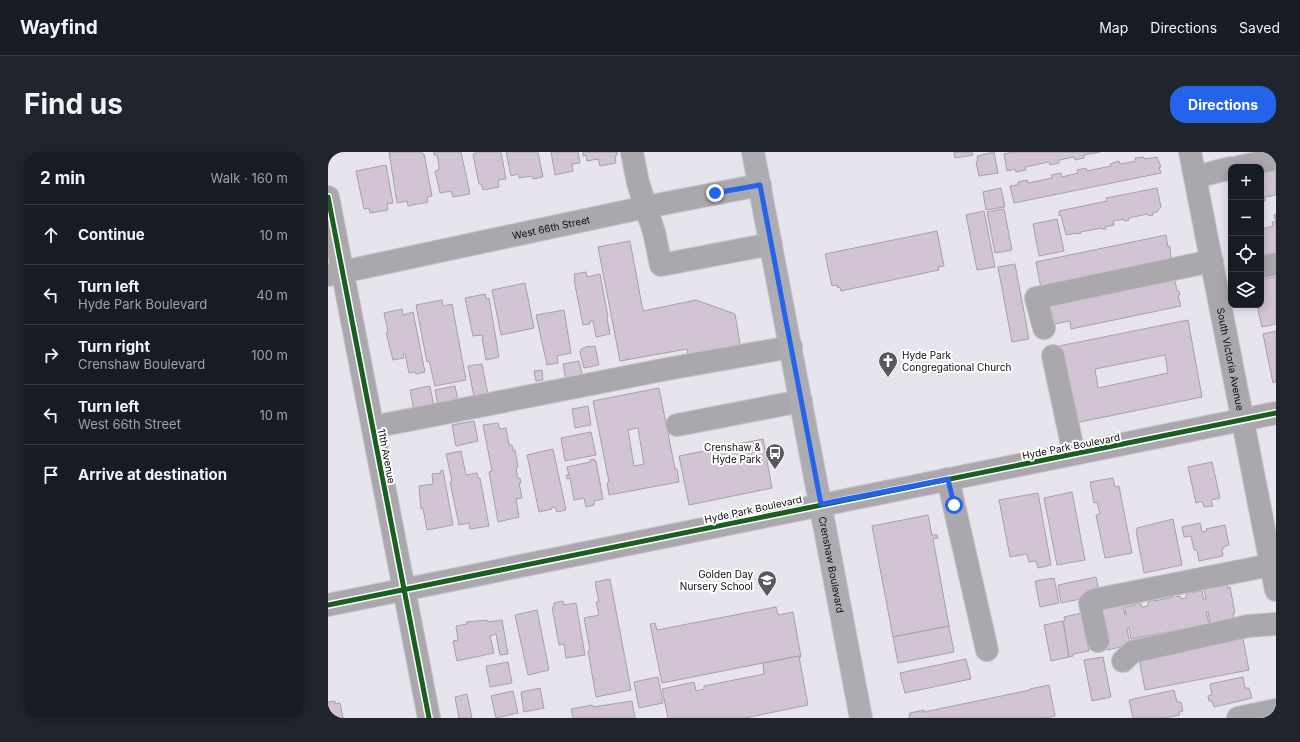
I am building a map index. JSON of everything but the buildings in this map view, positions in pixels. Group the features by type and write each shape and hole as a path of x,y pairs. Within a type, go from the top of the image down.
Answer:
{"main road":[{"name":"Crenshaw Boulevard","path":"753,152 861,718"}],"street":[{"path":"632,152 638,183 654,232 661,265 771,244"},
{"name":"South Victoria Avenue","path":"1190,152 1219,269 1243,420 1274,564 1276,590"},
{"path":"1252,164 1276,159"},
{"path":"1195,177 1228,169"},
{"name":"West 66th Street","path":"335,273 646,207 760,185"},
{"name":"11th Avenue","path":"328,202 335,273 373,427 429,718"},
{"path":"1264,266 1276,264"},
{"path":"1044,328 1036,298 1219,269"},
{"path":"373,427 667,369 791,348"},
{"path":"1053,356 1074,454"},
{"path":"677,425 801,401"},
{"name":"Hyde Park Boulevard","path":"328,605 1276,413"},
{"path":"948,479 986,650"},
{"path":"1098,641 1090,603 1094,600 1274,564"},
{"path":"1123,661 1132,652 1248,626 1276,624"},
{"path":"1238,718 1276,710"}],"cycle path":[{"path":"328,197 429,718"},
{"path":"328,605 1276,413"}],"place":[{"name":"Hyde Park Congregational Church","path":"888,378"},
{"name":"Crenshaw & Hyde Park","path":"775,470"},
{"name":"Golden Day Nursery School","path":"767,597"}],"route":[{"path":"715,193 760,185 821,504 948,479 954,505"}]}
